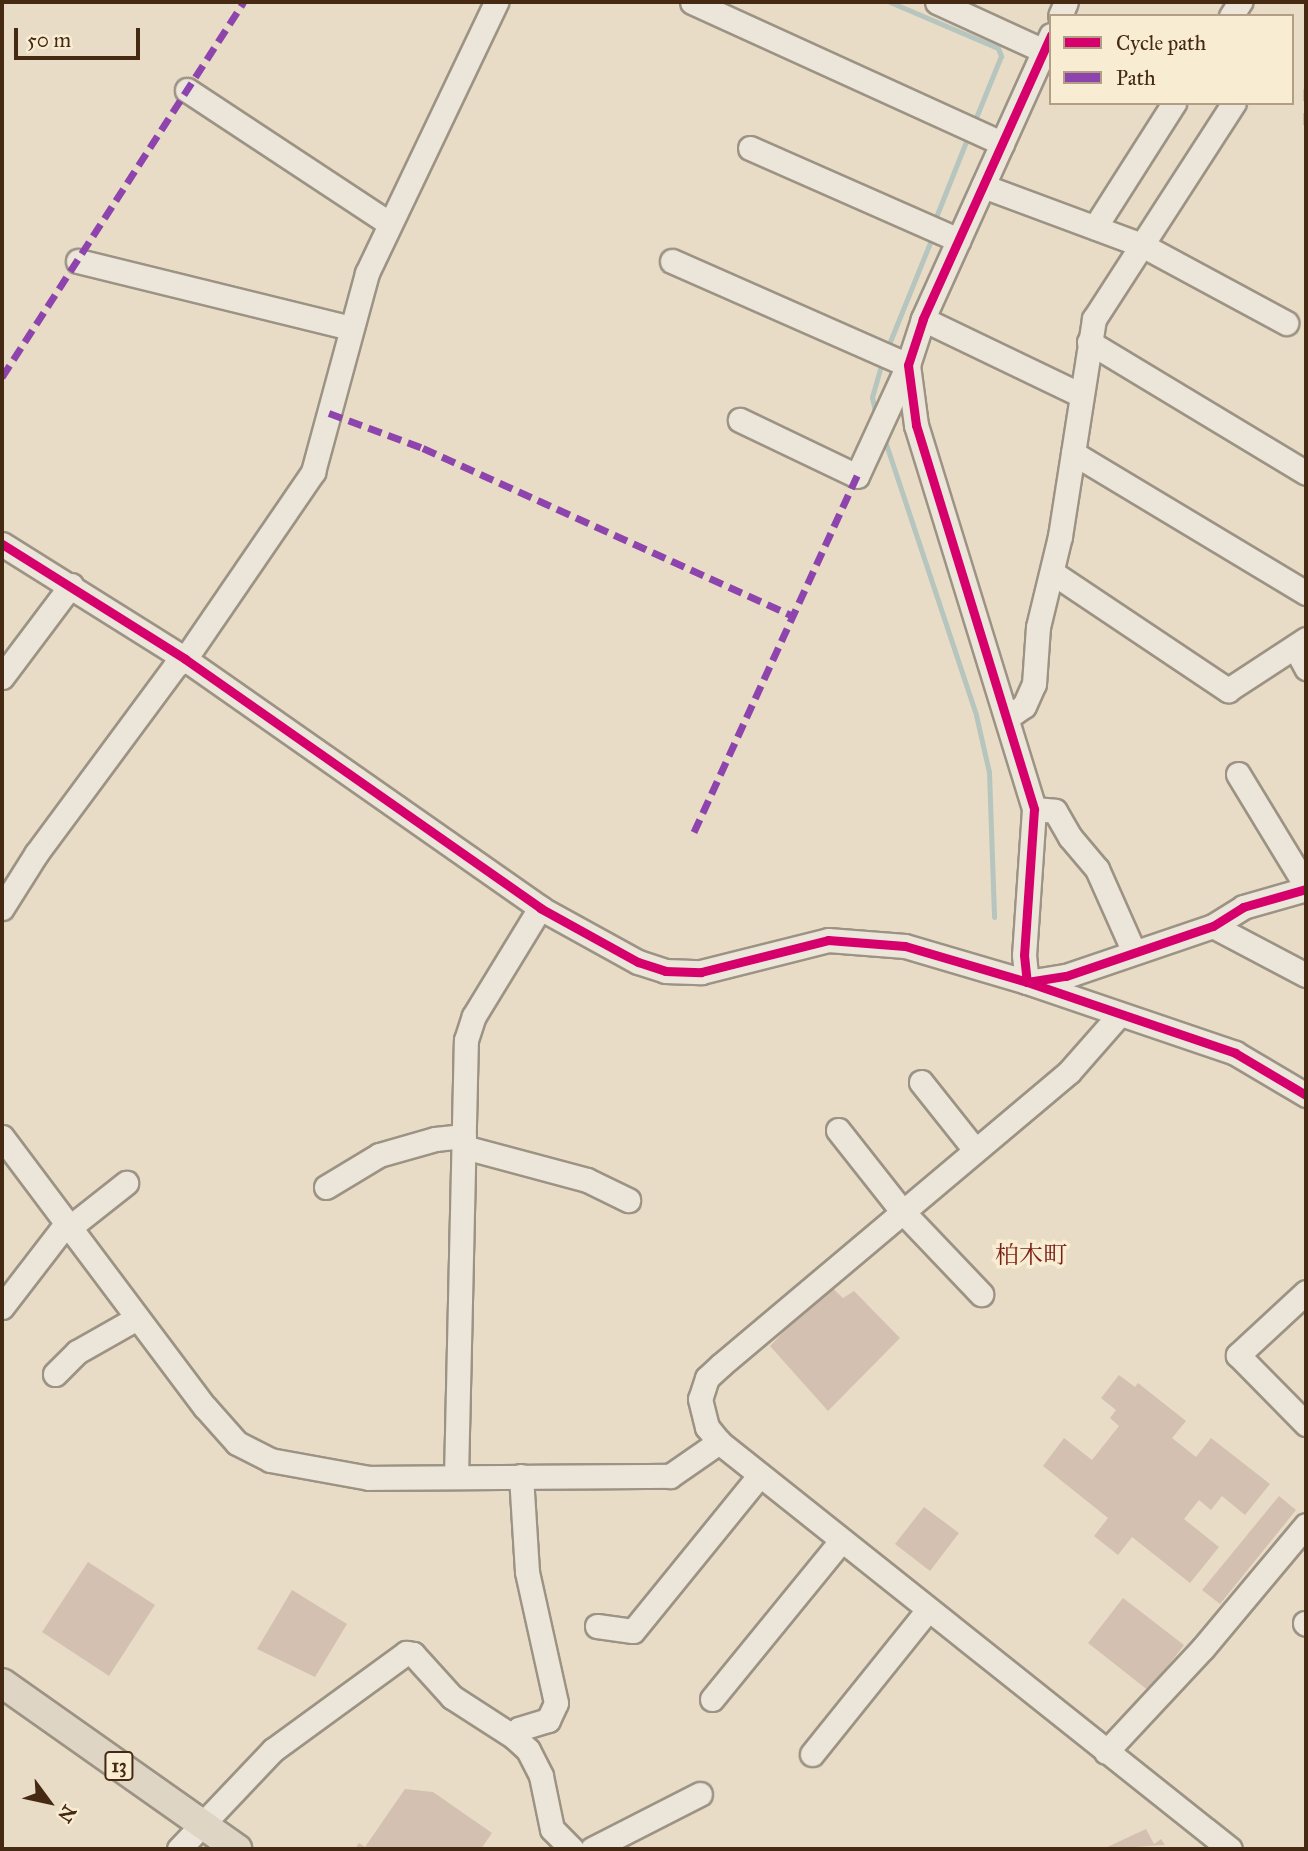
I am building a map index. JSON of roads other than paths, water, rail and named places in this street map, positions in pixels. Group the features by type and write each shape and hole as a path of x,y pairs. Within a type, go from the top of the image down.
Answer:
{"main road":[{"name":"13","path":"2,1683 237,1849"}],"street":[{"path":"2,908 44,843 185,659 313,472 367,273 496,2"},
{"path":"692,2 1002,143"},
{"path":"740,420 857,476 908,365 923,319 1047,43 937,2"},
{"path":"187,90 389,223"},
{"path":"1095,228 1173,105"},
{"path":"1008,717 1024,706 1034,684 1038,627 1053,573 1094,318 1233,105"},
{"path":"750,148 958,240"},
{"path":"983,186 1142,245 1286,323"},
{"path":"78,261 351,327"},
{"path":"672,261 908,365"},
{"path":"923,319 1081,395"},
{"path":"1089,342 1306,473"},
{"path":"908,365 916,425 1008,717 1034,810 1024,955 1027,982"},
{"path":"1073,453 1306,593"},
{"path":"2,544 185,659 540,908 602,946 665,971 701,972 828,940 905,946 1027,982 1236,1053 1306,1095"},
{"path":"1053,573 1228,690 1301,643 1306,668"},
{"path":"2,677 71,585"},
{"path":"1027,982 1066,976 1133,950 1213,926 1243,907 1306,888 1238,774"},
{"path":"1034,810 1055,811 1070,837 1097,869 1133,950"},
{"path":"456,1477 466,1040 474,1016 540,908"},
{"path":"1213,926 1306,975"},
{"path":"1119,1015 1069,1072 707,1378 700,1399 707,1427 719,1442 927,1611 1230,1849"},
{"path":"921,1082 975,1150"},
{"path":"838,1130 902,1211 981,1294"},
{"path":"2,1138 137,1318 237,1443 270,1460 369,1478 670,1476 719,1442"},
{"path":"326,1187 388,1152 464,1142 587,1180 628,1200"},
{"path":"2,1307 67,1226 126,1183"},
{"path":"1306,1292 1238,1354 1306,1424"},
{"path":"55,1374 77,1352 137,1318"},
{"path":"597,1626 633,1631 760,1475"},
{"path":"513,1737 519,1729 548,1720 556,1703 527,1572 522,1476"},
{"path":"1107,1752 1203,1648 1306,1525"},
{"path":"712,1699 841,1541"},
{"path":"812,1754 927,1611"},
{"path":"179,1849 273,1750 406,1653 414,1654 452,1696 513,1737 528,1751 541,1776 552,1829 572,1849"},
{"path":"592,1849 700,1794"}],"waterway":[{"path":"890,2 998,48 1001,56 973,125"},
{"path":"934,222 969,134"},
{"path":"887,349 933,235"},
{"path":"876,416 872,397 882,361"},
{"path":"884,438 976,715 989,772 994,917"}],"railway":[{"path":"1306,89 1306,125"}],"district":[{"name":"柏木町","path":"1031,1256"}]}
